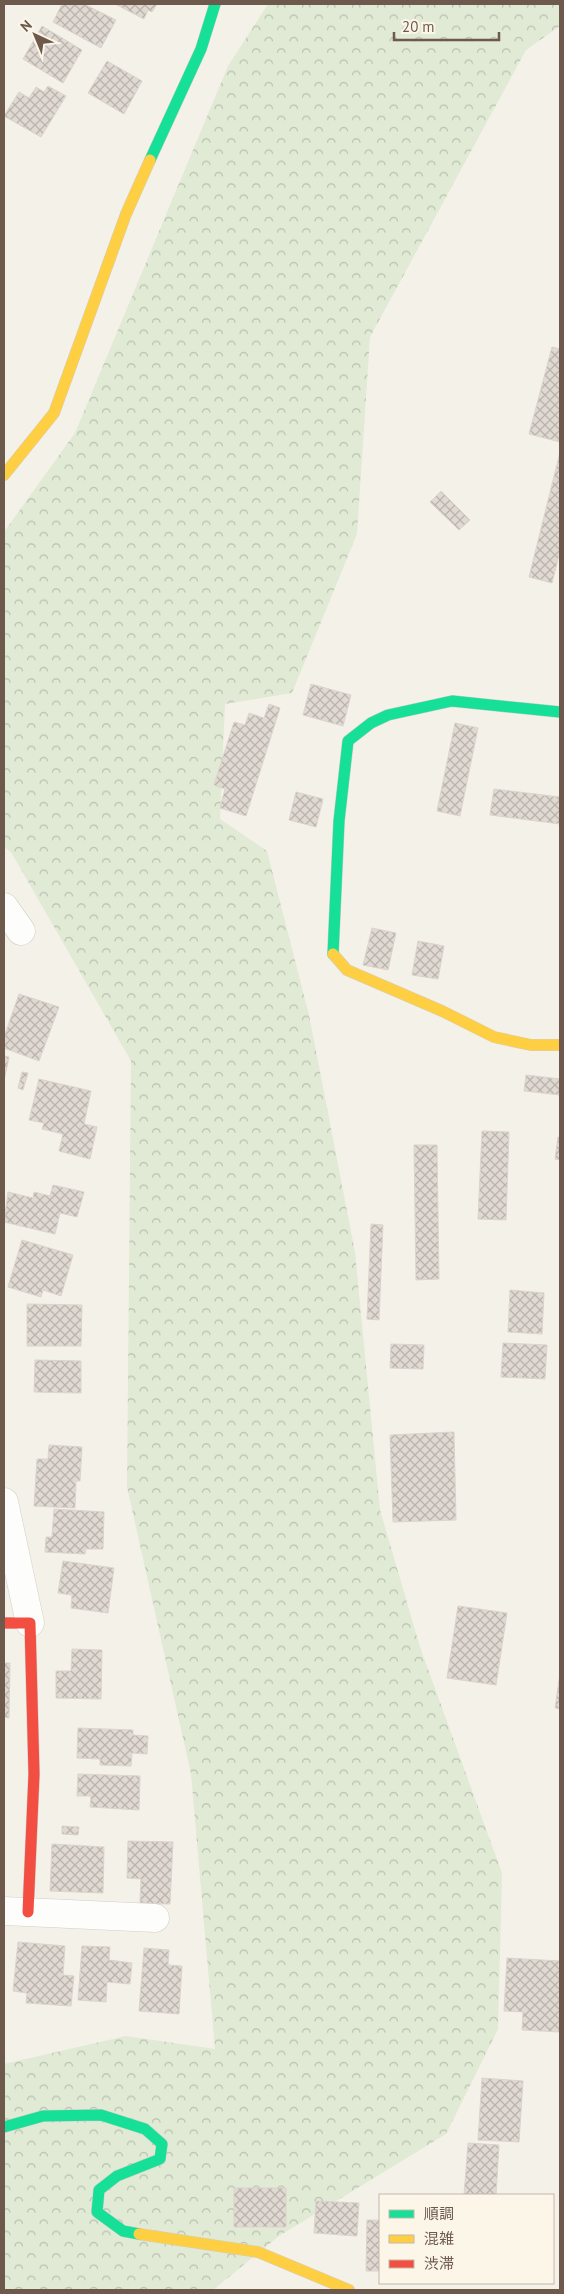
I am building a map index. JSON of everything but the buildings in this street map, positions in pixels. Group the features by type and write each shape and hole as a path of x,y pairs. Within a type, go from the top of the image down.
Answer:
{"street":[{"path":"4,475 54,414 126,214 201,49 215,4"},
{"path":"560,712 452,701 388,715 371,723 348,741 339,821 332,952 347,970 442,1011 494,1037 531,1045 560,1045"},
{"path":"4,907 21,931"},
{"path":"4,1502 34,1774 16,1911 155,1918"},
{"path":"4,2127 44,2116 102,2114 145,2129 162,2144 160,2160 117,2176 99,2190 96,2212 122,2231 258,2252 349,2290"}],"green space":[{"path":"268,4 560,4 560,26 526,50 370,337 357,534 292,693 225,704 220,819 267,851 309,1015 355,1252 380,1510 420,1647 502,1873 498,2029 446,2134 279,2236 213,2290 4,2290 4,2064 126,2036 215,2049 191,1774 127,1487 131,1061 11,852 4,847 4,532 75,433 228,66"}],"traffic: fast":[{"path":"150,160 201,49 215,4"},
{"path":"333,954 339,821 348,741 371,723 388,715 452,701 560,712"},
{"path":"4,2127 43,2116 101,2115 145,2129 162,2144 160,2159 117,2176 99,2190 97,2212 123,2231 139,2234"}],"traffic: slow":[{"path":"4,475 54,413 126,214 150,160"},
{"path":"333,954 347,970 442,1011 494,1037 531,1045 560,1045"},
{"path":"139,2234 258,2252 349,2290"}],"traffic: jam":[{"path":"4,1623 30,1623 34,1774 28,1912"}]}
